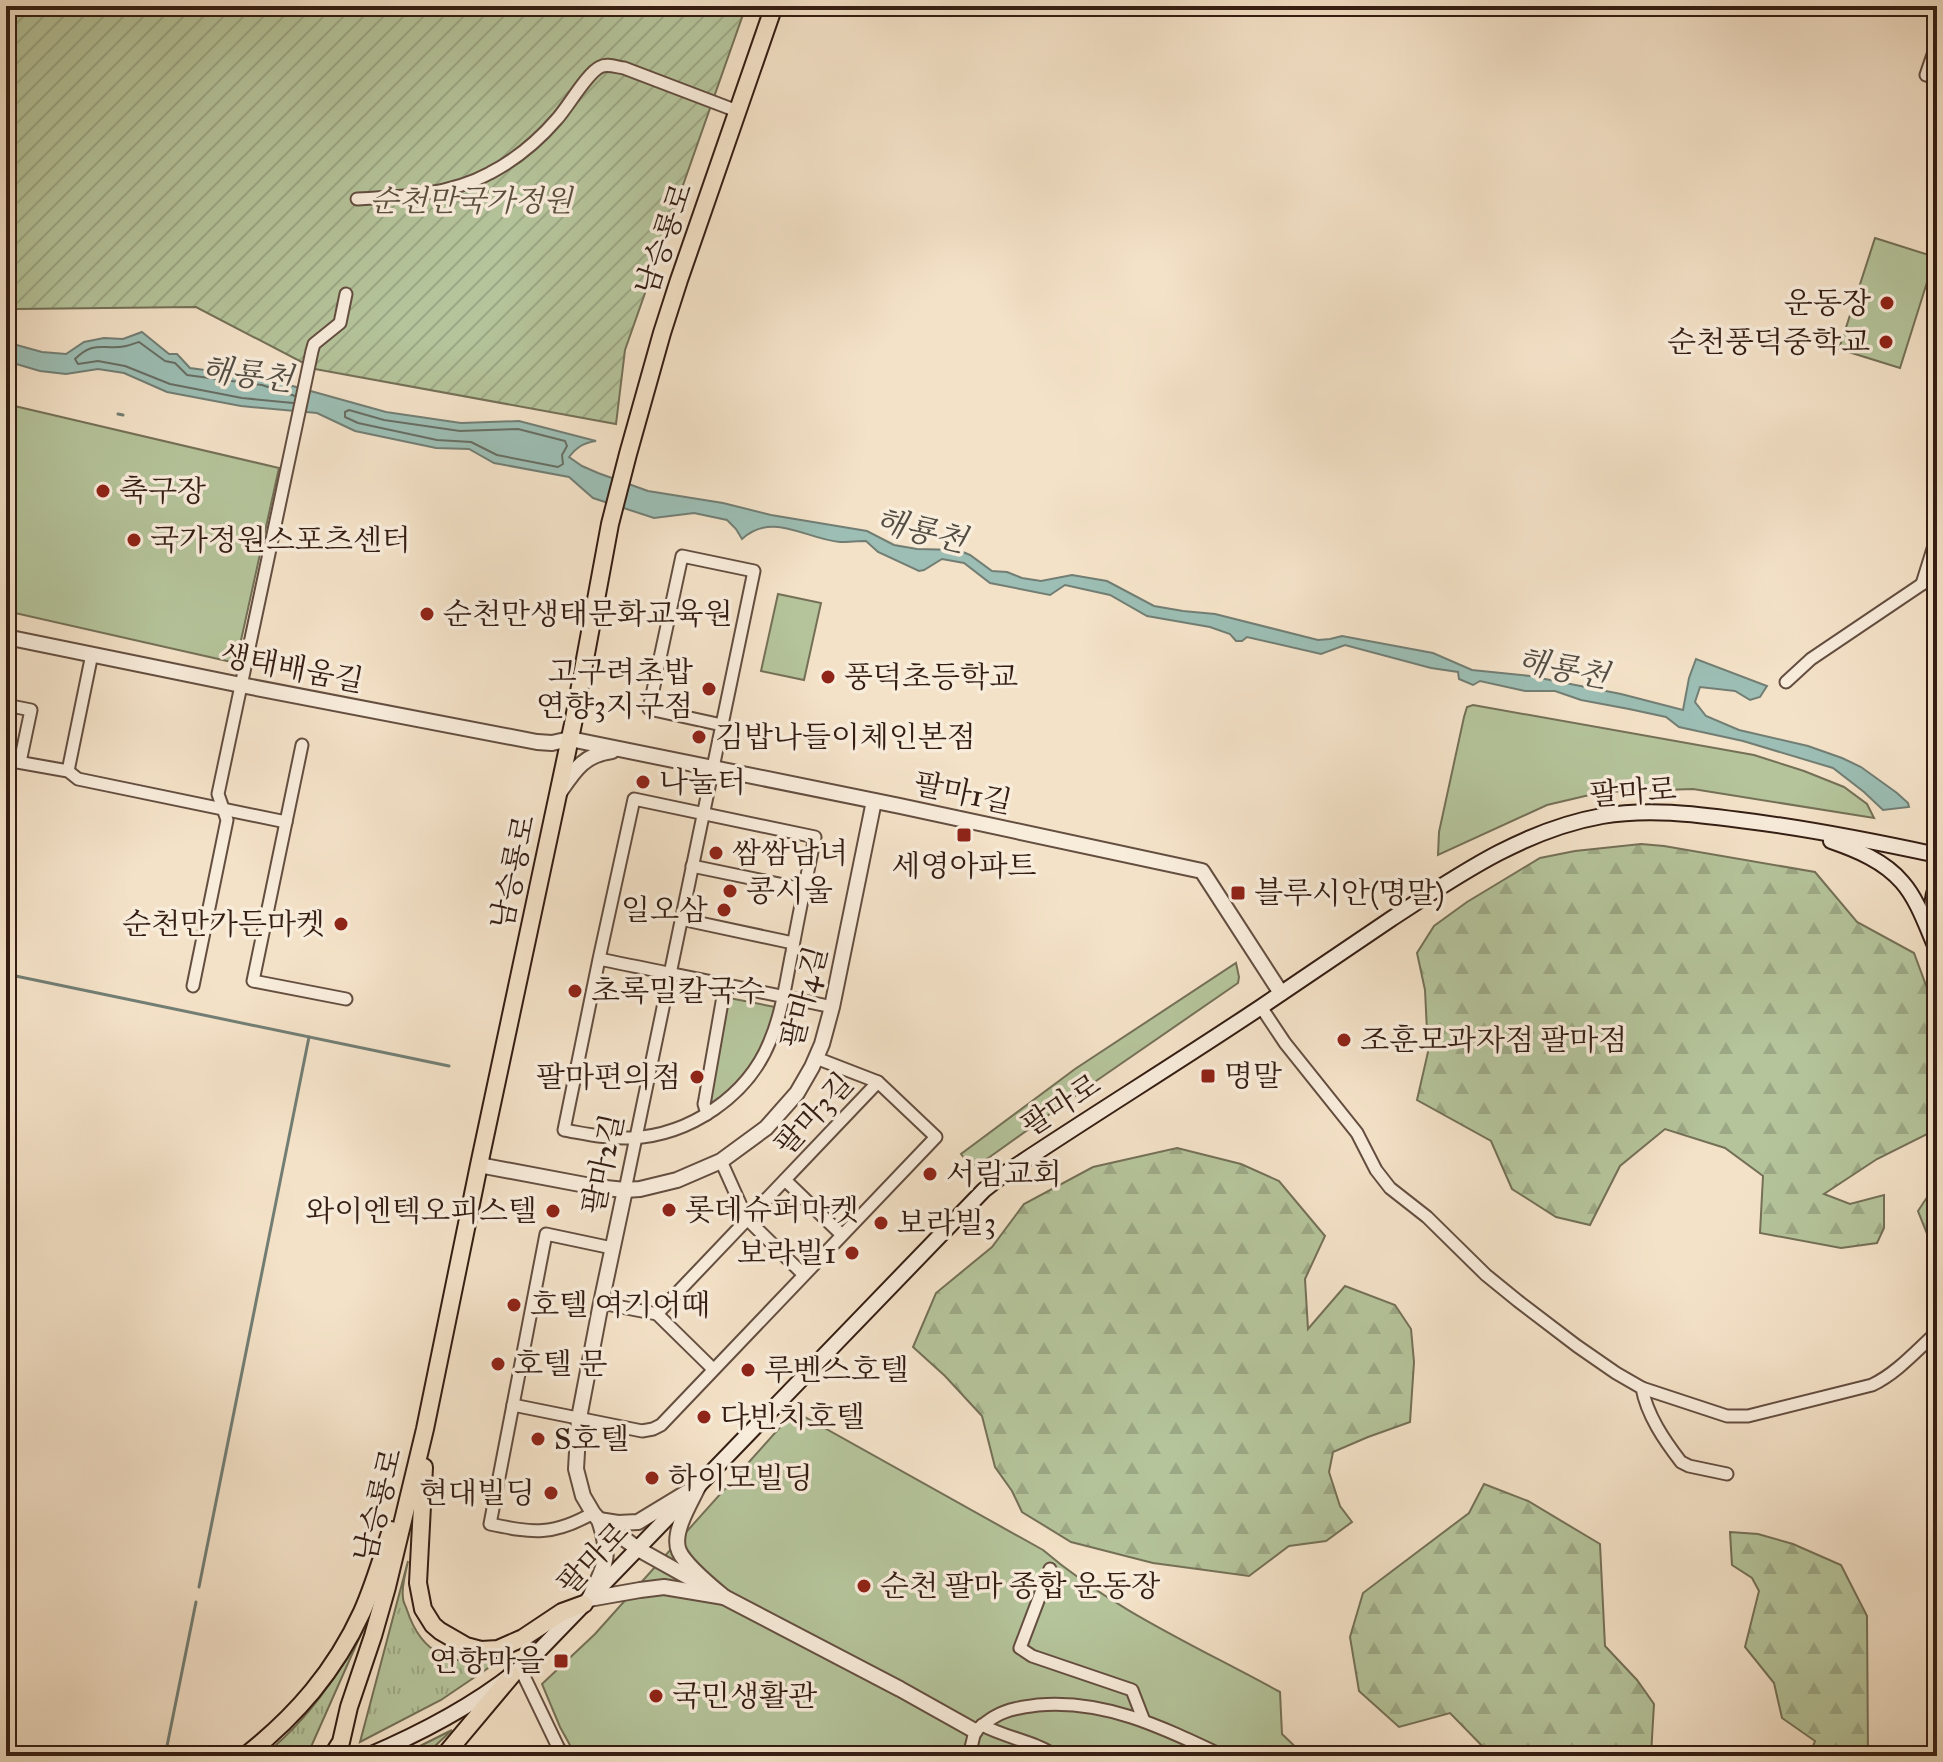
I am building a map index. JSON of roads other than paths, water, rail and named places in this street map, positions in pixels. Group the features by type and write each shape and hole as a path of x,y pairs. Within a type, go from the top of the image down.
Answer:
{"main road":[{"name":"남승룡로","path":"341,1751 349,1707 387,1587 425,1429 570,739 610,524 662,333 774,6"},
{"path":"425,1429 418,1583 423,1609 433,1625 466,1646 481,1650 498,1649 523,1638 562,1612 586,1602"},
{"path":"245,1756 275,1733 308,1699 339,1653 361,1612 378,1568 425,1429"},
{"path":"444,1756 516,1672"}],"street":[{"path":"1937,43 1926,75 1937,78"},
{"path":"357,199 398,198 446,189 473,182 490,173 541,136 568,106 592,72 606,65 624,68 737,111"},
{"path":"193,986 227,820 218,794 288,457 314,344 340,323 346,294"},
{"path":"1922,584 1937,536"},
{"name":"팔마2길","path":"586,1602 603,1568 607,1548 596,1516 583,1496 576,1469 579,1418 754,571 682,556 649,709 722,725"},
{"path":"1786,682 1811,659 1937,574"},
{"name":"생태배움길","path":"6,637 537,742 570,739"},
{"path":"68,771 92,654"},
{"path":"6,705 31,710 12,761 68,771 78,779 286,822"},
{"name":"팔마1길","path":"570,739 1202,871 1281,993"},
{"path":"302,745 253,981 346,999"},
{"path":"558,793 585,760 599,753 620,749"},
{"path":"634,799 703,814 815,837 783,996 769,1044 754,1069 732,1095 707,1114 680,1127 635,1138 604,1137 564,1130 634,799"},
{"name":"팔마4길","path":"479,1165 596,1187 625,1190 649,1187 677,1180 721,1161 766,1128 805,1080 816,1058 832,1007 874,801"},
{"name":"팔마로","path":"367,1756 421,1732 516,1672 978,1195 1007,1172 1469,869 1509,847 1558,827 1601,816 1654,812 1709,815 1797,828 1937,855"},
{"path":"1797,828 1872,858 1892,871 1911,895 1937,950"},
{"path":"692,866 803,889"},
{"path":"1937,885 1931,911 1937,932"},
{"path":"681,919 793,943"},
{"path":"599,959 832,1007"},
{"path":"707,1114 704,1104 725,985"},
{"path":"1261,1007 1292,1053 1357,1133 1376,1170 1390,1188 1427,1217 1486,1275 1518,1301 1586,1353 1642,1388 1727,1416 1748,1416 1872,1385 1897,1369 1937,1332"},
{"path":"513,1405 642,1431 661,1425 936,1137 878,1082 816,1058"},
{"name":"팔마3길","path":"657,1314 878,1082"},
{"path":"721,1161 747,1219 803,1274"},
{"name":"팔마3길","path":"785,1180 841,1234"},
{"path":"612,1248 546,1234 490,1524 540,1532 596,1516 618,1523 638,1522 699,1485"},
{"path":"601,1303 657,1314 713,1369"},
{"path":"1642,1388 1650,1416 1681,1462 1727,1474"},
{"path":"699,1485 679,1530 678,1549 685,1560 724,1597"},
{"path":"596,1516 638,1549 724,1597 979,1728 1039,1747 1056,1756"},
{"path":"1050,1569 1020,1648 1032,1656 1132,1690 1144,1721"},
{"path":"586,1602 664,1587 724,1597"},
{"path":"516,1672 564,1756"},
{"path":"969,1756 979,1728 995,1716 1010,1710 1053,1704 1117,1712 1223,1756"}],"water":[{"path":"142,332 169,354 177,354 190,368 264,378 386,412 461,423 519,421 596,441 581,446 569,457 598,473 648,491 867,531 894,545 958,550 992,571 1007,572 1022,578 1041,581 1072,575 1107,581 1154,606 1215,614 1318,640 1342,636 1433,653 1472,670 1530,676 1683,710 1696,659 1767,686 1760,697 1750,700 1735,691 1700,687 1695,702 1706,716 1739,730 1808,746 1842,758 1861,767 1897,793 1909,807 1883,810 1833,768 1743,741 1679,727 1666,717 1581,700 1555,691 1525,691 1480,681 1473,685 1459,679 1458,672 1345,645 1321,654 1247,637 1236,641 1230,634 1210,627 1147,616 1110,595 1065,585 1050,595 990,583 964,563 942,559 919,571 878,552 866,541 827,540 777,527 765,527 742,539 727,520 694,513 654,518 593,498 569,477 494,463 469,449 436,448 355,431 317,413 241,406 167,392 124,373 98,369 66,374 40,371 6,361 6,342 42,352 66,354 84,342 104,338 123,339"}],"waterway":[{"path":"118,414 123,415"},
{"path":"6,974 449,1066"},
{"path":"199,1587 309,1037"},
{"path":"165,1756 196,1602"}],"place":[{"name":"운동장","path":"1887,303"},
{"name":"순천풍덕중학교","path":"1886,342"},
{"name":"축구장","path":"103,491"},
{"name":"국가정원스포츠센터","path":"134,540"},
{"name":"순천만생태문화교육원","path":"427,614"},
{"name":"풍덕초등학교","path":"828,677"},
{"name":"고구려초밥 연향3지구점","path":"709,689"},
{"name":"김밥나들이체인본점","path":"699,737"},
{"name":"나눌터","path":"643,782"},
{"name":"세영아파트","path":"964,835"},
{"name":"쌈쌈남녀","path":"716,853"},
{"name":"콩시울","path":"730,891"},
{"name":"블루시안(명말)","path":"1238,893"},
{"name":"일오삼","path":"724,910"},
{"name":"순천만가든마켓","path":"341,924"},
{"name":"초록밀칼국수","path":"575,991"},
{"name":"조훈모과자점 팔마점","path":"1344,1040"},
{"name":"명말","path":"1208,1076"},
{"name":"팔마편의점","path":"697,1077"},
{"name":"서림교회","path":"930,1174"},
{"name":"롯데슈퍼마켓","path":"669,1210"},
{"name":"와이엔텍오피스텔","path":"553,1211"},
{"name":"보라빌3","path":"881,1223"},
{"name":"보라빌1","path":"852,1253"},
{"name":"호텔 여기어때","path":"514,1305"},
{"name":"호텔 문","path":"498,1364"},
{"name":"루벤스호텔","path":"748,1370"},
{"name":"다빈치호텔","path":"704,1417"},
{"name":"S호텔","path":"538,1439"},
{"name":"하이모빌딩","path":"652,1478"},
{"name":"현대빌딩","path":"551,1493"},
{"name":"순천 팔마 종합 운동장","path":"864,1586"},
{"name":"연향마을","path":"561,1661"},
{"name":"국민생활관","path":"656,1696"}],"park label":[{"name":"순천만국가정원","path":"471,201"}],"water label":[{"name":"해룡천","path":"247,374"},
{"name":"해룡천","path":"921,530"},
{"name":"해룡천","path":"1563,668"}]}
